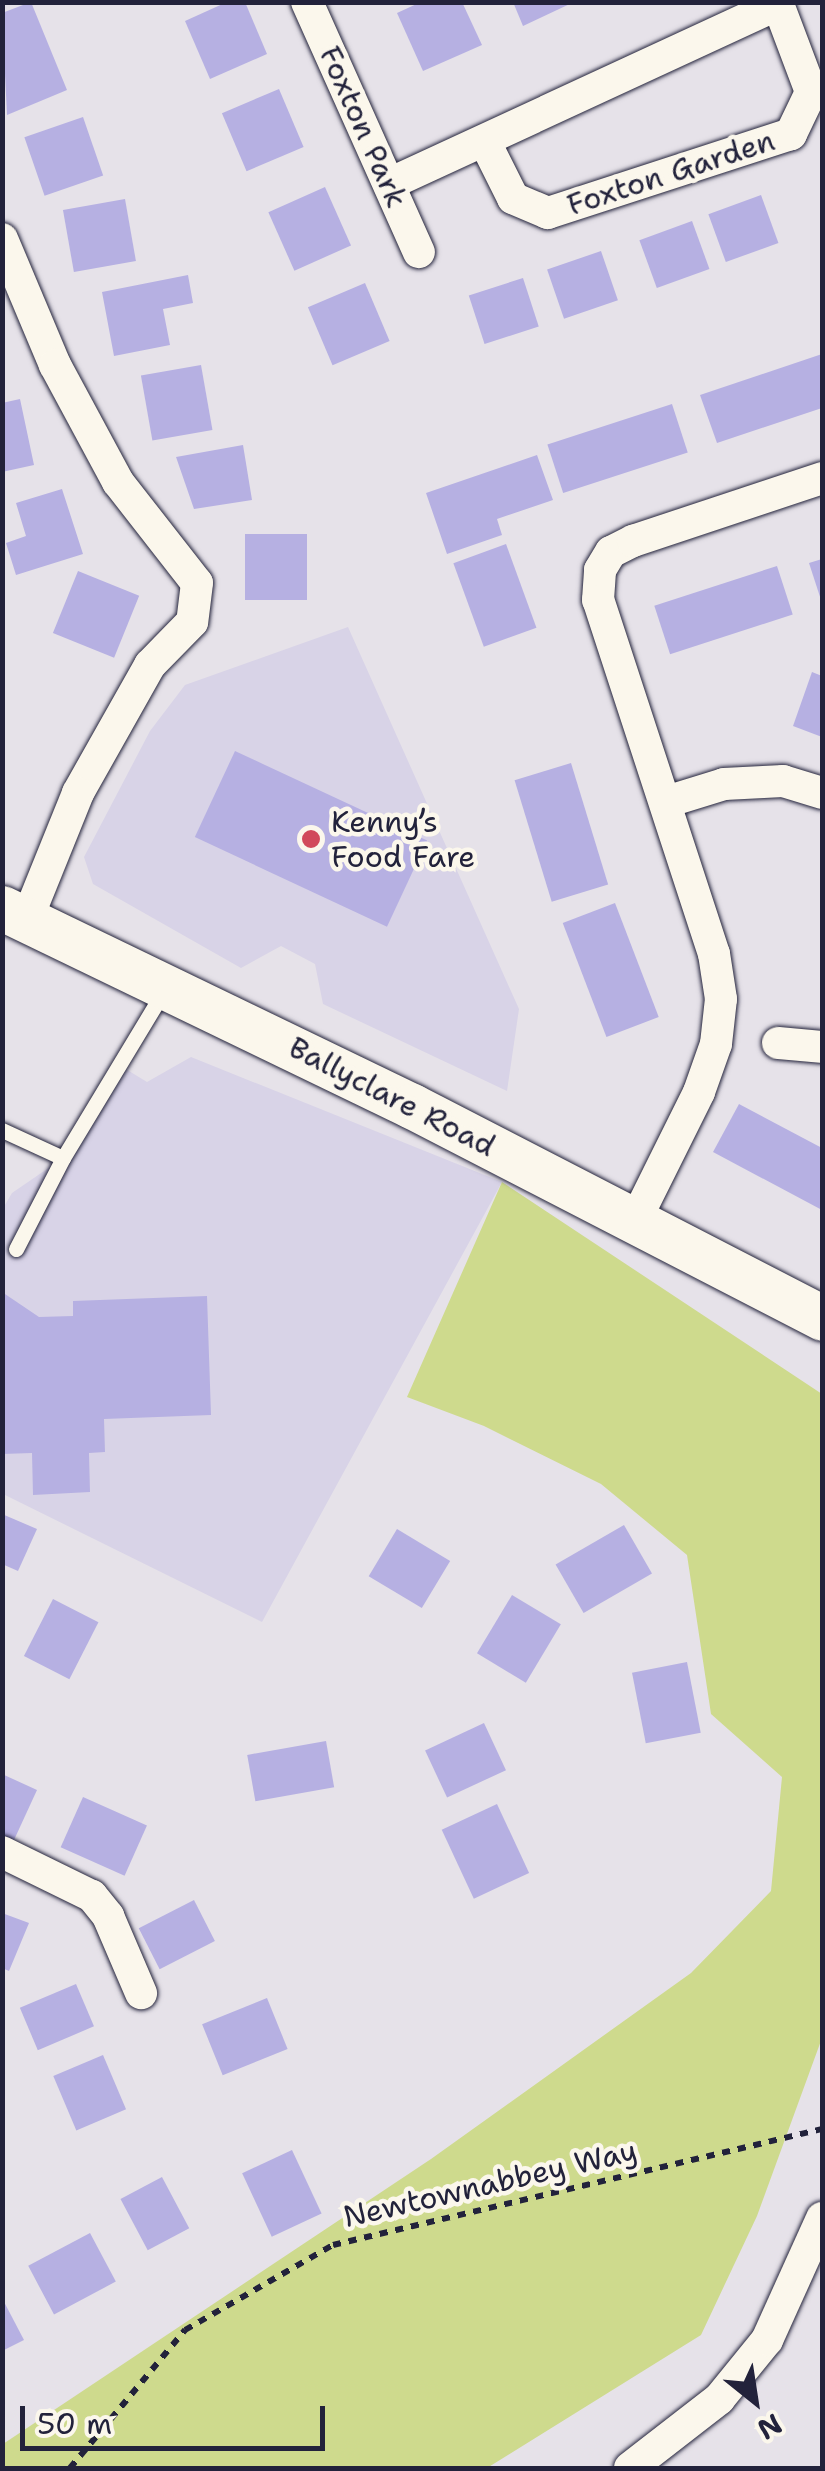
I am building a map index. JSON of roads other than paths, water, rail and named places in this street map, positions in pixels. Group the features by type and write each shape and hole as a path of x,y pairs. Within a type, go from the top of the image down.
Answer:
{"main road":[{"name":"Ballyclare Road","path":"15,914 168,986 822,1318"},
{"name":"Ballyclare Road","path":"777,1296 822,1330"}],"street":[{"name":"Foxton Park","path":"307,2 419,252"},
{"name":"Foxton Garden","path":"389,184 778,4 811,92 791,134 548,212 512,198 485,142"},
{"path":"2,238 55,365 118,482 197,583 192,622 150,665 15,914"},
{"path":"635,1221 700,1092 716,1044 721,999 666,802 598,600 600,570 611,552 633,540 822,478"},
{"path":"666,802 724,784 763,782 822,793"},
{"path":"778,1043 822,1047"},
{"path":"2,1852 92,1896 108,1916 141,1992"},
{"path":"630,2468 719,2399 767,2340 822,2218"}],"lane":[{"path":"16,1249 62,1158 168,986"},
{"path":"2,1130 62,1158"}],"place":[{"name":"Kenny’s Food Fare","path":"311,839"}]}
